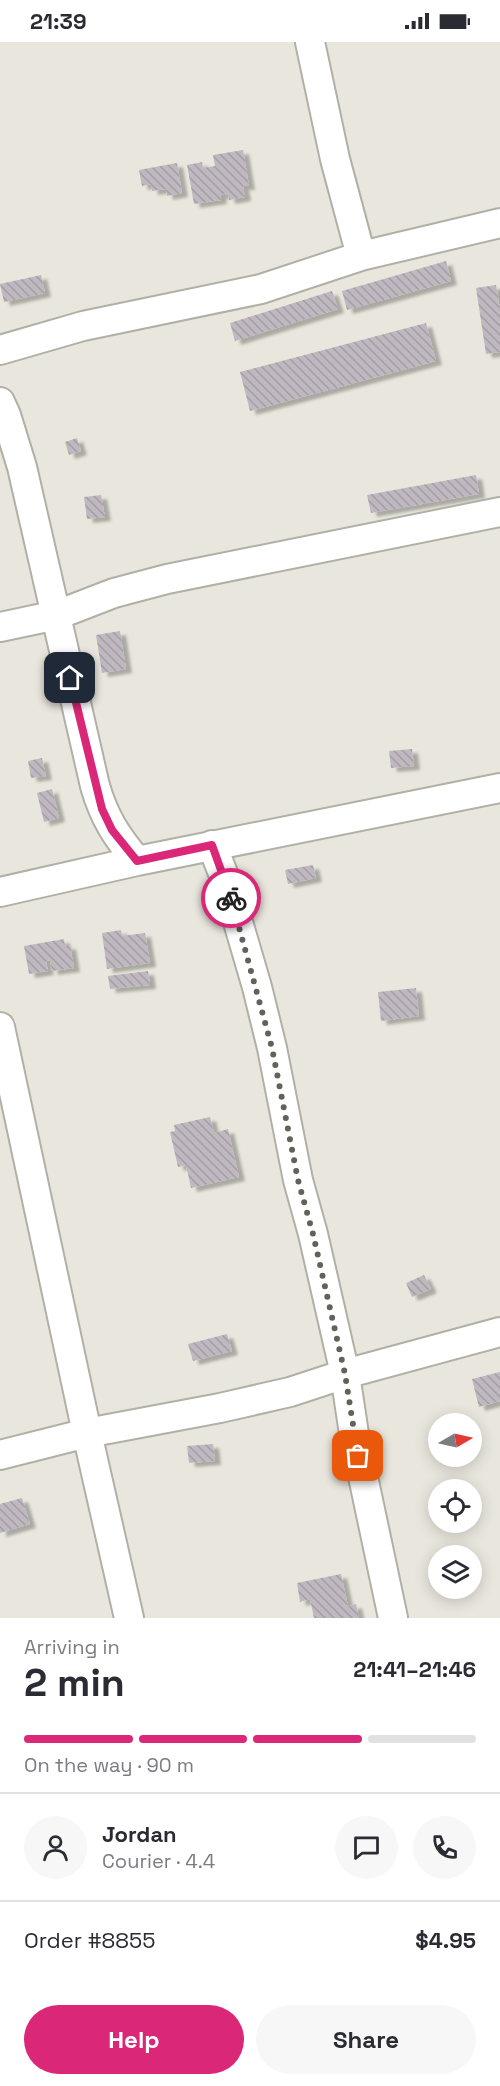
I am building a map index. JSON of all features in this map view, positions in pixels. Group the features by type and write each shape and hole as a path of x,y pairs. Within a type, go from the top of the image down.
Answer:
{"street":[{"path":"310,42 335,159 361,256"},
{"path":"0,350 83,326 261,289 361,256 500,223"},
{"path":"0,402 22,467 74,699 102,809 112,830 137,861"},
{"path":"0,627 57,615 114,593 167,579 500,512"},
{"path":"0,892 212,845 500,788"},
{"path":"212,845 226,881 272,1048 298,1180 313,1234 345,1374 354,1434 393,1618"},
{"path":"0,1027 129,1618"},
{"path":"0,1455 87,1433 220,1408 290,1392 345,1374 500,1332"}],"building":[{"path":"243,150 249,186 243,186 245,197 229,200 228,194 220,195 221,200 194,204 187,165 202,162 203,168 215,166 213,155"},
{"path":"177,163 182,193 167,196 166,189 152,191 151,184 142,186 139,170"},
{"path":"446,261 451,281 347,310 342,291"},
{"path":"41,275 45,293 4,302 0,284"},
{"path":"496,285 500,310 500,352 486,354 476,288"},
{"path":"332,291 338,309 235,341 230,323"},
{"path":"426,323 436,361 250,411 240,372"},
{"path":"77,438 81,451 69,455 65,442"},
{"path":"476,475 479,494 371,513 367,495"},
{"path":"101,495 105,517 87,519 84,497"},
{"path":"120,631 126,669 102,673 96,635"},
{"path":"412,749 414,766 391,768 389,751"},
{"path":"42,758 46,776 31,778 28,761"},
{"path":"52,789 59,818 44,822 37,793"},
{"path":"313,865 316,878 288,884 285,870"},
{"path":"121,930 122,936 145,933 150,963 107,969 102,933"},
{"path":"64,939 65,946 70,945 74,968 52,971 50,960 46,961 48,971 29,974 24,946"},
{"path":"148,971 150,985 110,989 108,976"},
{"path":"416,988 419,1016 381,1021 378,992"},
{"path":"210,1117 214,1133 228,1129 239,1177 191,1188 186,1165 178,1167 170,1132 175,1131 174,1125"},
{"path":"424,1275 431,1289 412,1297 406,1283"},
{"path":"227,1334 232,1351 193,1361 188,1344"},
{"path":"500,1372 500,1401 479,1407 472,1379"},
{"path":"213,1444 215,1461 189,1463 187,1446"},
{"path":"22,1498 30,1524 0,1533 0,1504"},
{"path":"341,1574 348,1606 356,1604 359,1618 314,1618 310,1599 300,1602 297,1583"}],"way so far":[{"path":"231,898 272,1048 298,1180 313,1234 345,1374 358,1456"}],"route":[{"path":"70,678 95,786 112,830 137,861 212,845 231,898"}]}
